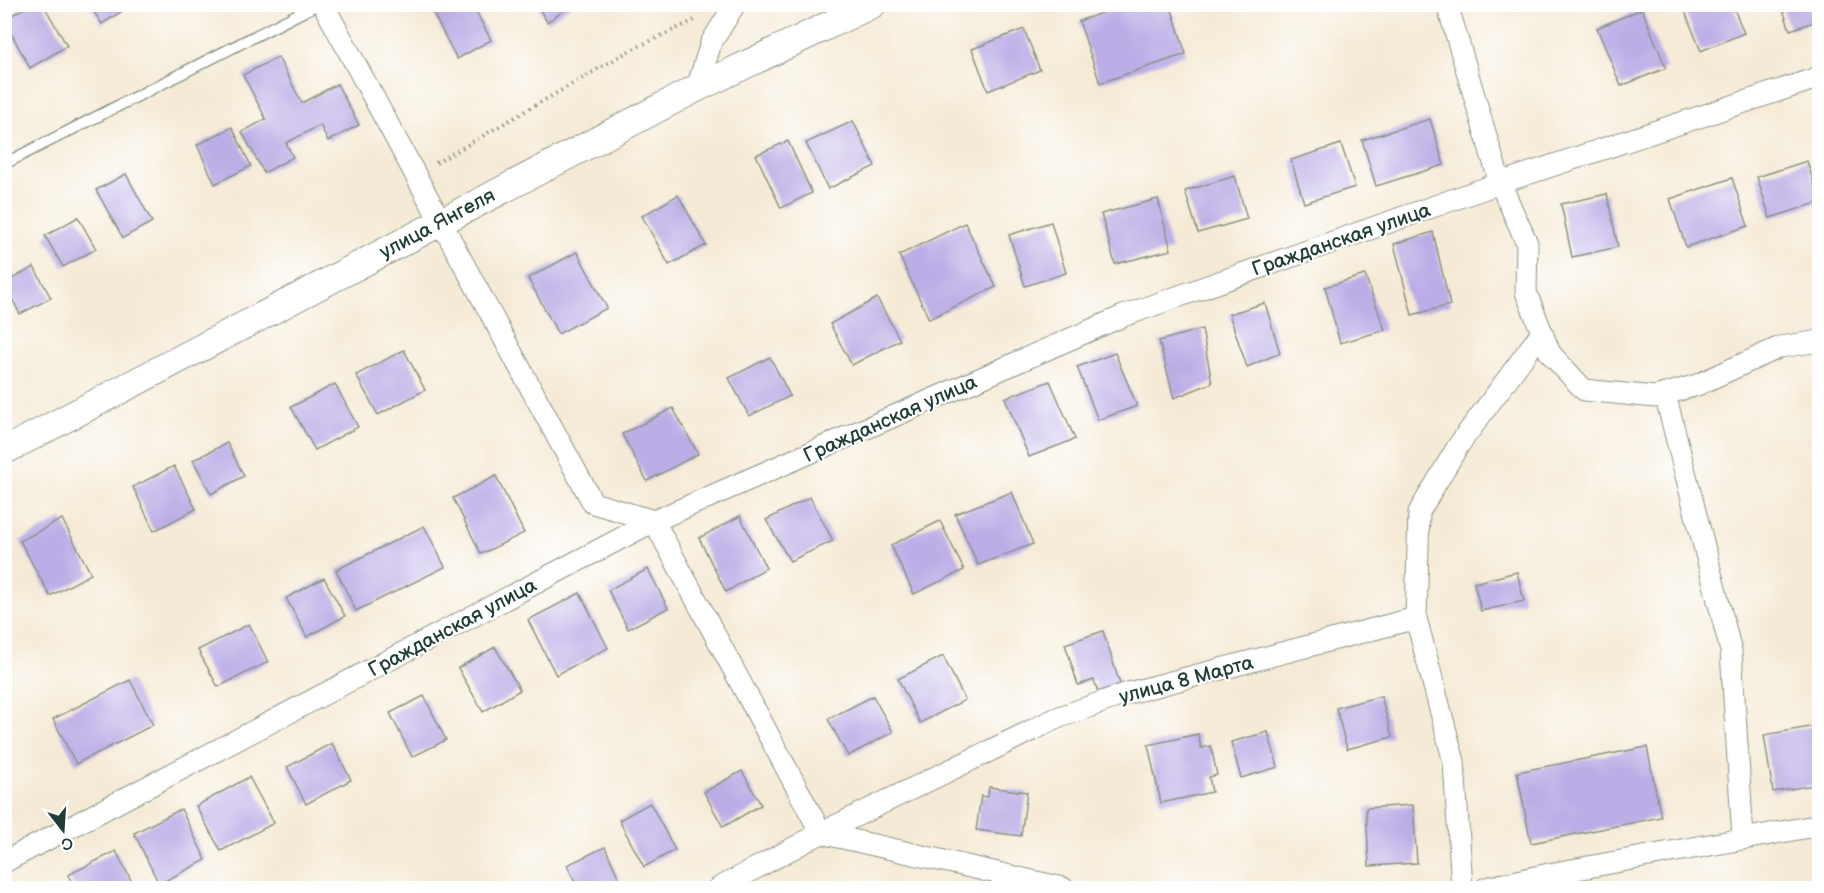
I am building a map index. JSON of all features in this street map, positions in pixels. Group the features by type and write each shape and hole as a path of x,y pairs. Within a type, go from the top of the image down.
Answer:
{"street":[{"path":"323,4 438,222 592,503 654,521 821,833 1063,888"},
{"path":"697,88 711,43 735,4"},
{"name":"улица Янгеля","path":"4,451 697,88 873,4"},
{"path":"1447,4 1500,183 1527,243 1526,292 1550,353 1584,390 1655,397 1696,385 1780,346 1820,341"},
{"name":"Гражданская улица","path":"4,862 654,521 1122,316 1500,183 1820,77"},
{"path":"1462,888 1454,762 1416,618 1419,512 1458,446 1542,332"},
{"path":"1665,394 1731,651 1743,838"},
{"name":"улица 8 Марта","path":"719,888 821,833 1058,718 1125,694 1416,618"},
{"path":"1486,888 1549,874 1820,825"}],"lane":[{"path":"4,164 318,4"}],"path":[{"path":"414,176 629,51 698,19"}],"building":[{"path":"30,4 43,4 67,46 30,68 4,20"},
{"path":"89,4 133,4 102,24"},
{"path":"453,4 472,4 491,40 457,59 434,15"},
{"path":"536,4 573,4 547,22"},
{"path":"1127,4 1170,4 1186,54 1100,83 1079,21"},
{"path":"1682,4 1732,4 1744,33 1701,51"},
{"path":"1781,4 1820,4 1820,20 1790,30"},
{"path":"1642,9 1666,68 1621,86 1597,28"},
{"path":"1024,29 1040,70 988,91 972,49"},
{"path":"278,57 302,103 337,84 359,125 328,141 320,125 286,143 293,157 264,173 242,132 266,119 243,75"},
{"path":"1430,119 1444,165 1376,186 1362,140"},
{"path":"853,121 875,166 828,189 806,143"},
{"path":"232,127 251,166 215,184 197,145"},
{"path":"788,141 812,193 781,208 756,155"},
{"path":"1341,144 1355,187 1304,203 1291,160"},
{"path":"1807,161 1820,202 1770,218 1757,177"},
{"path":"126,174 152,222 123,238 96,190"},
{"path":"1235,176 1247,219 1198,233 1185,191"},
{"path":"1732,178 1748,226 1686,247 1670,199"},
{"path":"1607,194 1618,247 1572,257 1561,204"},
{"path":"678,195 706,245 669,265 642,216"},
{"path":"1158,199 1171,250 1115,264 1101,214"},
{"path":"78,217 96,249 63,267 45,236"},
{"path":"1051,222 1066,273 1025,286 1009,235"},
{"path":"965,223 996,287 929,319 899,255"},
{"path":"1433,232 1450,305 1412,315 1394,244"},
{"path":"577,252 607,308 558,334 528,278"},
{"path":"34,267 51,298 20,314 4,283"},
{"path":"1365,275 1385,330 1340,343 1325,287"},
{"path":"877,298 900,340 852,365 830,324"},
{"path":"1265,303 1280,353 1247,367 1229,314"},
{"path":"1202,329 1212,383 1174,398 1159,341"},
{"path":"404,350 425,390 378,415 356,375"},
{"path":"1115,353 1137,406 1098,420 1077,367"},
{"path":"770,357 790,396 749,416 729,378"},
{"path":"1050,381 1075,439 1029,457 1005,398"},
{"path":"335,384 358,427 315,450 291,407"},
{"path":"673,408 698,454 647,481 622,434"},
{"path":"227,443 244,476 211,494 193,460"},
{"path":"174,466 196,509 154,531 133,487"},
{"path":"496,476 524,533 481,554 453,498"},
{"path":"1012,492 1033,544 978,565 955,514"},
{"path":"810,497 833,541 790,561 766,520"},
{"path":"740,516 766,568 726,592 699,538"},
{"path":"62,519 91,574 50,596 20,541"},
{"path":"940,521 964,570 914,594 891,545"},
{"path":"424,526 445,567 356,611 336,570"},
{"path":"648,569 668,608 628,629 608,590"},
{"path":"1517,572 1524,601 1481,611 1474,583"},
{"path":"324,578 345,616 307,637 286,598"},
{"path":"580,593 608,648 556,675 528,620"},
{"path":"249,624 268,662 218,687 198,650"},
{"path":"1103,631 1120,684 1098,692 1094,680 1078,685 1065,644"},
{"path":"495,647 520,690 483,712 458,668"},
{"path":"943,656 965,700 920,723 898,679"},
{"path":"130,680 153,725 76,764 53,719"},
{"path":"424,696 446,740 412,757 390,713"},
{"path":"873,696 893,732 848,756 828,719"},
{"path":"1381,696 1392,737 1347,749 1336,708"},
{"path":"1815,726 1820,739 1820,784 1773,792 1764,735"},
{"path":"1268,732 1278,767 1241,778 1231,742"},
{"path":"1198,734 1201,748 1211,746 1217,775 1209,777 1212,792 1161,803 1148,745"},
{"path":"332,743 351,780 306,804 287,767"},
{"path":"1647,747 1661,817 1531,843 1517,772"},
{"path":"742,771 761,805 723,827 704,792"},
{"path":"249,777 274,823 221,851 196,806"},
{"path":"989,787 1027,792 1021,836 976,830 981,796 988,797"},
{"path":"650,803 675,850 644,867 619,820"},
{"path":"1413,805 1417,863 1369,866 1366,808"},
{"path":"181,809 206,860 159,884 134,833"},
{"path":"605,847 621,883 609,888 578,888 567,865"},
{"path":"116,851 135,888 75,888 68,875"}]}
